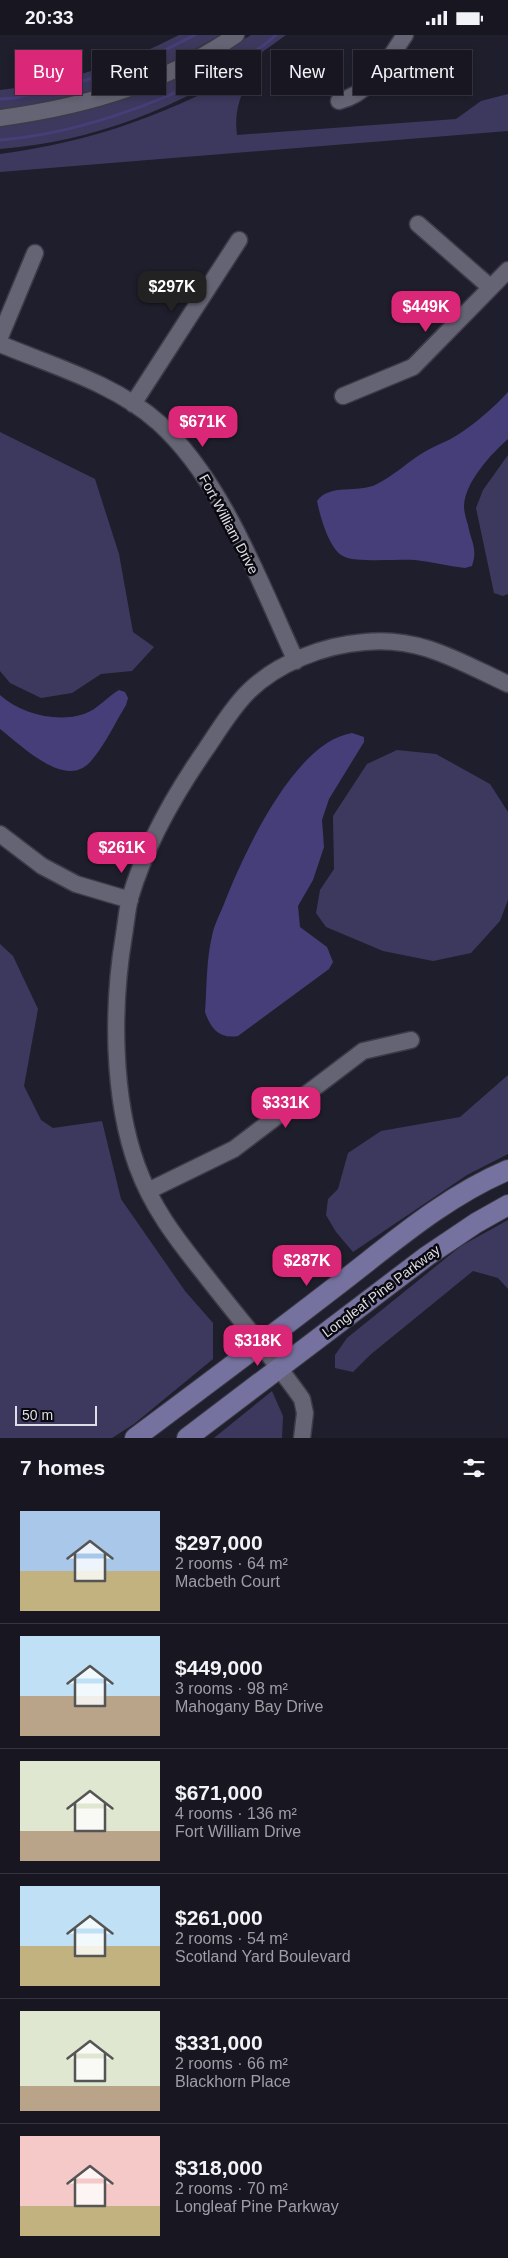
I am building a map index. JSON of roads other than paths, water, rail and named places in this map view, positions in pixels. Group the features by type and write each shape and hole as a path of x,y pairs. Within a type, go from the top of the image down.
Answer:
{"main road":[{"path":"135,1438 260,1345 408,1230 459,1196 508,1170"},
{"name":"Longleaf Pine Parkway","path":"187,1438 427,1256 476,1223 508,1205"}],"street":[{"path":"0,118 53,110 121,92 195,59 236,35"},
{"path":"339,101 365,89 374,80 405,35"},
{"path":"418,225 490,287"},
{"path":"133,404 240,240"},
{"path":"0,337 35,253"},
{"path":"343,396 414,367 508,270"},
{"name":"Fort William Drive","path":"0,344 101,386 133,404 158,422 186,451 210,483 258,576 296,661"},
{"path":"302,1438 306,1413 302,1399 280,1368 164,1222 136,1165 125,1124 118,1065 116,1010 119,962 130,900 140,870 169,804 215,735 248,691 264,678 296,661 338,646 366,641 397,641 429,648 508,684"},
{"path":"0,834 42,866 76,884 130,900"},
{"path":"148,1191 234,1149 363,1051 412,1040"}],"waterway":[{"path":"0,99 15,98 86,80 141,62 195,35"},
{"path":"0,140 55,132 138,108 223,70 255,51 276,35"}]}
